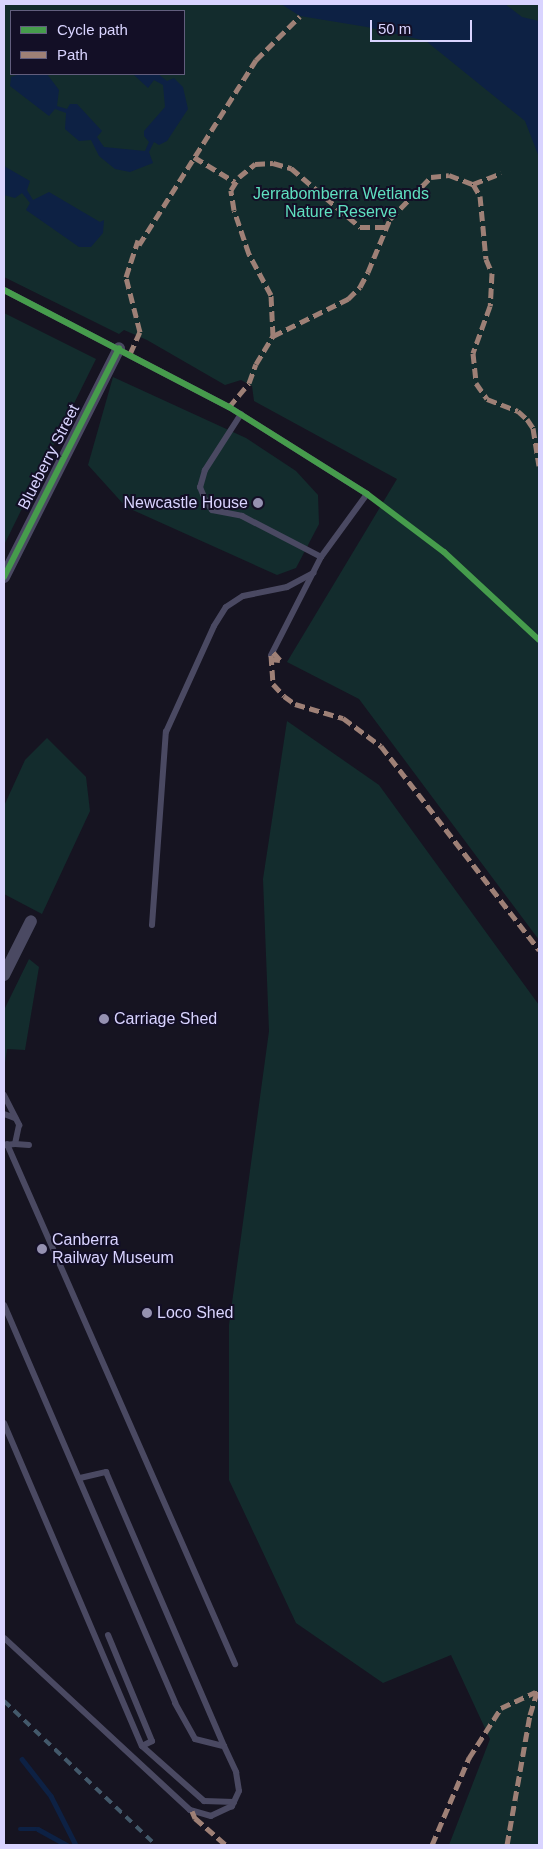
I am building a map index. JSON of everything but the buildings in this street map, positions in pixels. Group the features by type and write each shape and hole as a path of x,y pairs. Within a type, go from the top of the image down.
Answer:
{"street":[{"name":"Blueberry Street","path":"4,577 119,348"},
{"path":"4,975 31,921"}],"lane":[{"path":"4,290 119,348 241,414 367,494 321,557 271,655"},
{"path":"241,414 205,470 200,487 206,502 212,510 242,516 321,557"},
{"path":"152,925 166,732 214,626 226,607 243,596 287,587 313,573"},
{"path":"4,1095 19,1125 15,1144"},
{"path":"4,1114 15,1118"},
{"path":"29,1146 6,1145 235,1664"},
{"path":"4,1305 185,1721 195,1739 224,1746"},
{"path":"4,1423 142,1746 204,1801 234,1802"},
{"path":"4,1638 190,1810 211,1816 228,1810 234,1802 239,1782 106,1472 80,1478"},
{"path":"108,1635 152,1741 142,1746"}],"green space":[{"name":"Jerrabomberra Wetlands Nature Reserve","path":"4,4 539,4 539,940 359,699 287,662 397,479 254,401 252,386 241,380 225,385 147,340 124,330 119,334 4,277"},
{"path":"4,313 96,359 4,545"},
{"path":"113,377 246,438 296,471 318,495 319,524 296,568 277,575 126,507 88,465"},
{"path":"287,721 379,785 539,1005 539,1845 449,1845 490,1739 451,1655 383,1683 296,1623 229,1480 229,1325 269,1031 263,879"},
{"path":"47,738 86,777 90,811 42,914 4,894 4,806 25,760"},
{"path":"29,959 39,967 25,1050 7,1049 4,1070 4,1010"}],"water":[{"path":"281,4 505,4 522,17 539,21 539,157 525,121 426,41 367,27 300,16"},
{"path":"17,75 48,75 59,90 57,106 67,109 70,104 77,104 102,131 97,137 104,147 145,151 149,142 144,136 144,131 165,107 163,85 154,80 148,88 134,75 159,75 167,81 174,78 183,87 188,109 167,141 159,145 154,142 149,152 153,163 130,172 115,169 99,156 91,140 79,141 65,129 66,113 55,109 49,116 10,86 11,77"},
{"path":"4,166 30,181 27,190 33,200 49,192 100,222 104,220 103,233 91,247 79,247 26,210 30,203 22,193 15,198 4,195"}],"waterway":[{"path":"22,1759 51,1796 76,1845"},
{"path":"20,1829 38,1829 67,1845"}],"railway":[{"path":"4,1701 156,1845"}],"marked path":[{"path":"139,245 256,60 300,16"},
{"path":"194,157 235,182"},
{"path":"273,336 271,295 249,254 234,210 231,190 239,177 255,164 273,163 291,168 360,227 386,227"},
{"path":"473,184 501,173"},
{"path":"229,407 249,383 256,364 273,336 348,299 360,287 368,272 390,219 431,177 449,175 473,184 480,196 486,259 492,273 490,306 473,353 476,383 487,399 518,411 527,419 533,428 539,466"},
{"path":"130,354 140,332 126,277 138,240"},
{"path":"270,659 280,660 273,652"},
{"path":"271,655 273,684 284,696 295,704 343,718 381,746 539,950"},
{"path":"507,1845 530,1715 539,1686"},
{"path":"432,1845 469,1758 501,1708 535,1692"},
{"path":"192,1811 195,1818 226,1845"}],"cycle path":[{"path":"4,290 229,407 367,494 444,552 539,640"},
{"path":"4,577 119,348"}],"place":[{"name":"Newcastle House","path":"258,503"},
{"name":"Carriage Shed","path":"104,1019"},
{"name":"Canberra Railway Museum","path":"42,1249"},
{"name":"Loco Shed","path":"147,1313"}]}
